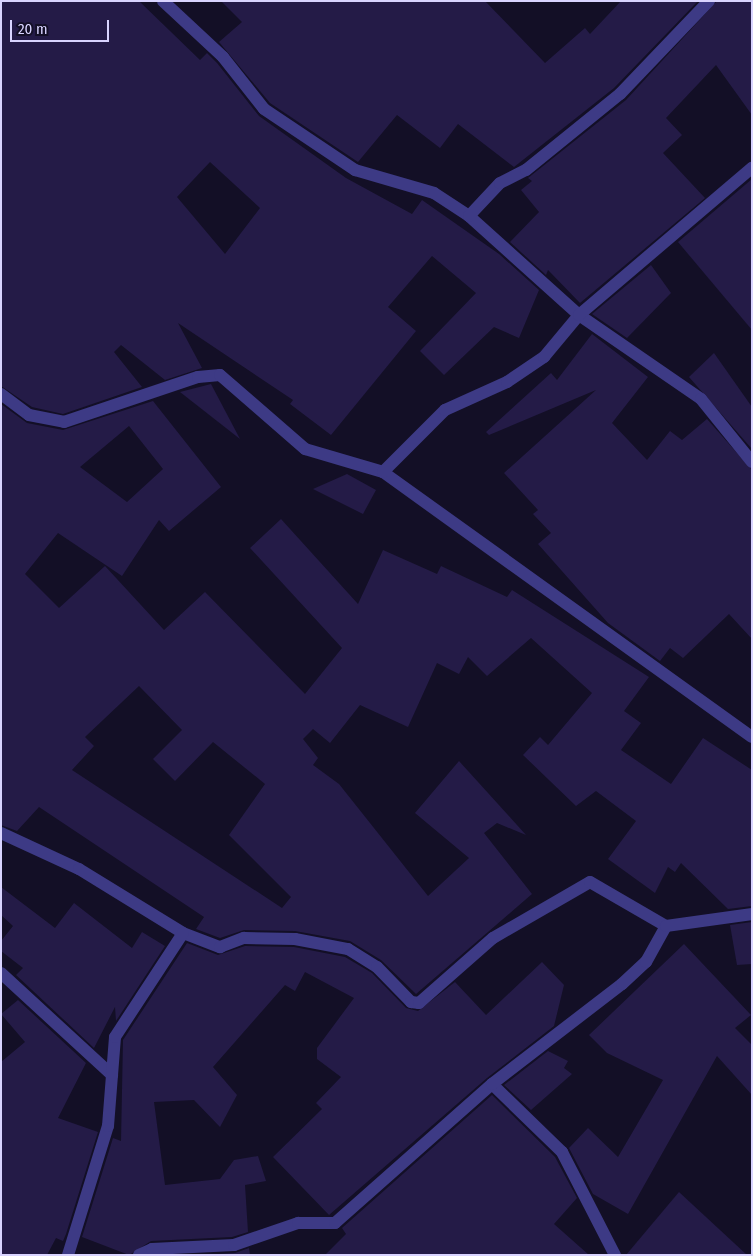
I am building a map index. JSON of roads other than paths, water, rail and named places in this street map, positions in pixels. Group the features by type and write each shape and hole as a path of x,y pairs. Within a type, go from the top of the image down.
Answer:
{"street":[{"path":"163,1 223,57 272,114 355,170 434,193 469,216 580,315 701,400 752,462"},
{"path":"469,216 500,183 526,170 620,94 709,1"},
{"path":"384,472 445,410 507,382 544,357 580,315 752,168"},
{"path":"1,394 29,415 64,422 198,377 220,375 305,449 384,472 752,737"},
{"path":"1,833 79,869 183,933 220,947 244,938 295,939 348,949 377,968 411,1002 419,1003 493,938 590,882 666,926 752,914"},
{"path":"139,1255 152,1249 234,1245 298,1223 336,1223 492,1084 646,962 666,926"},
{"path":"68,1255 108,1126 115,1036 183,933"},
{"path":"1,973 112,1075"},
{"path":"492,1084 562,1152 615,1255"}]}
